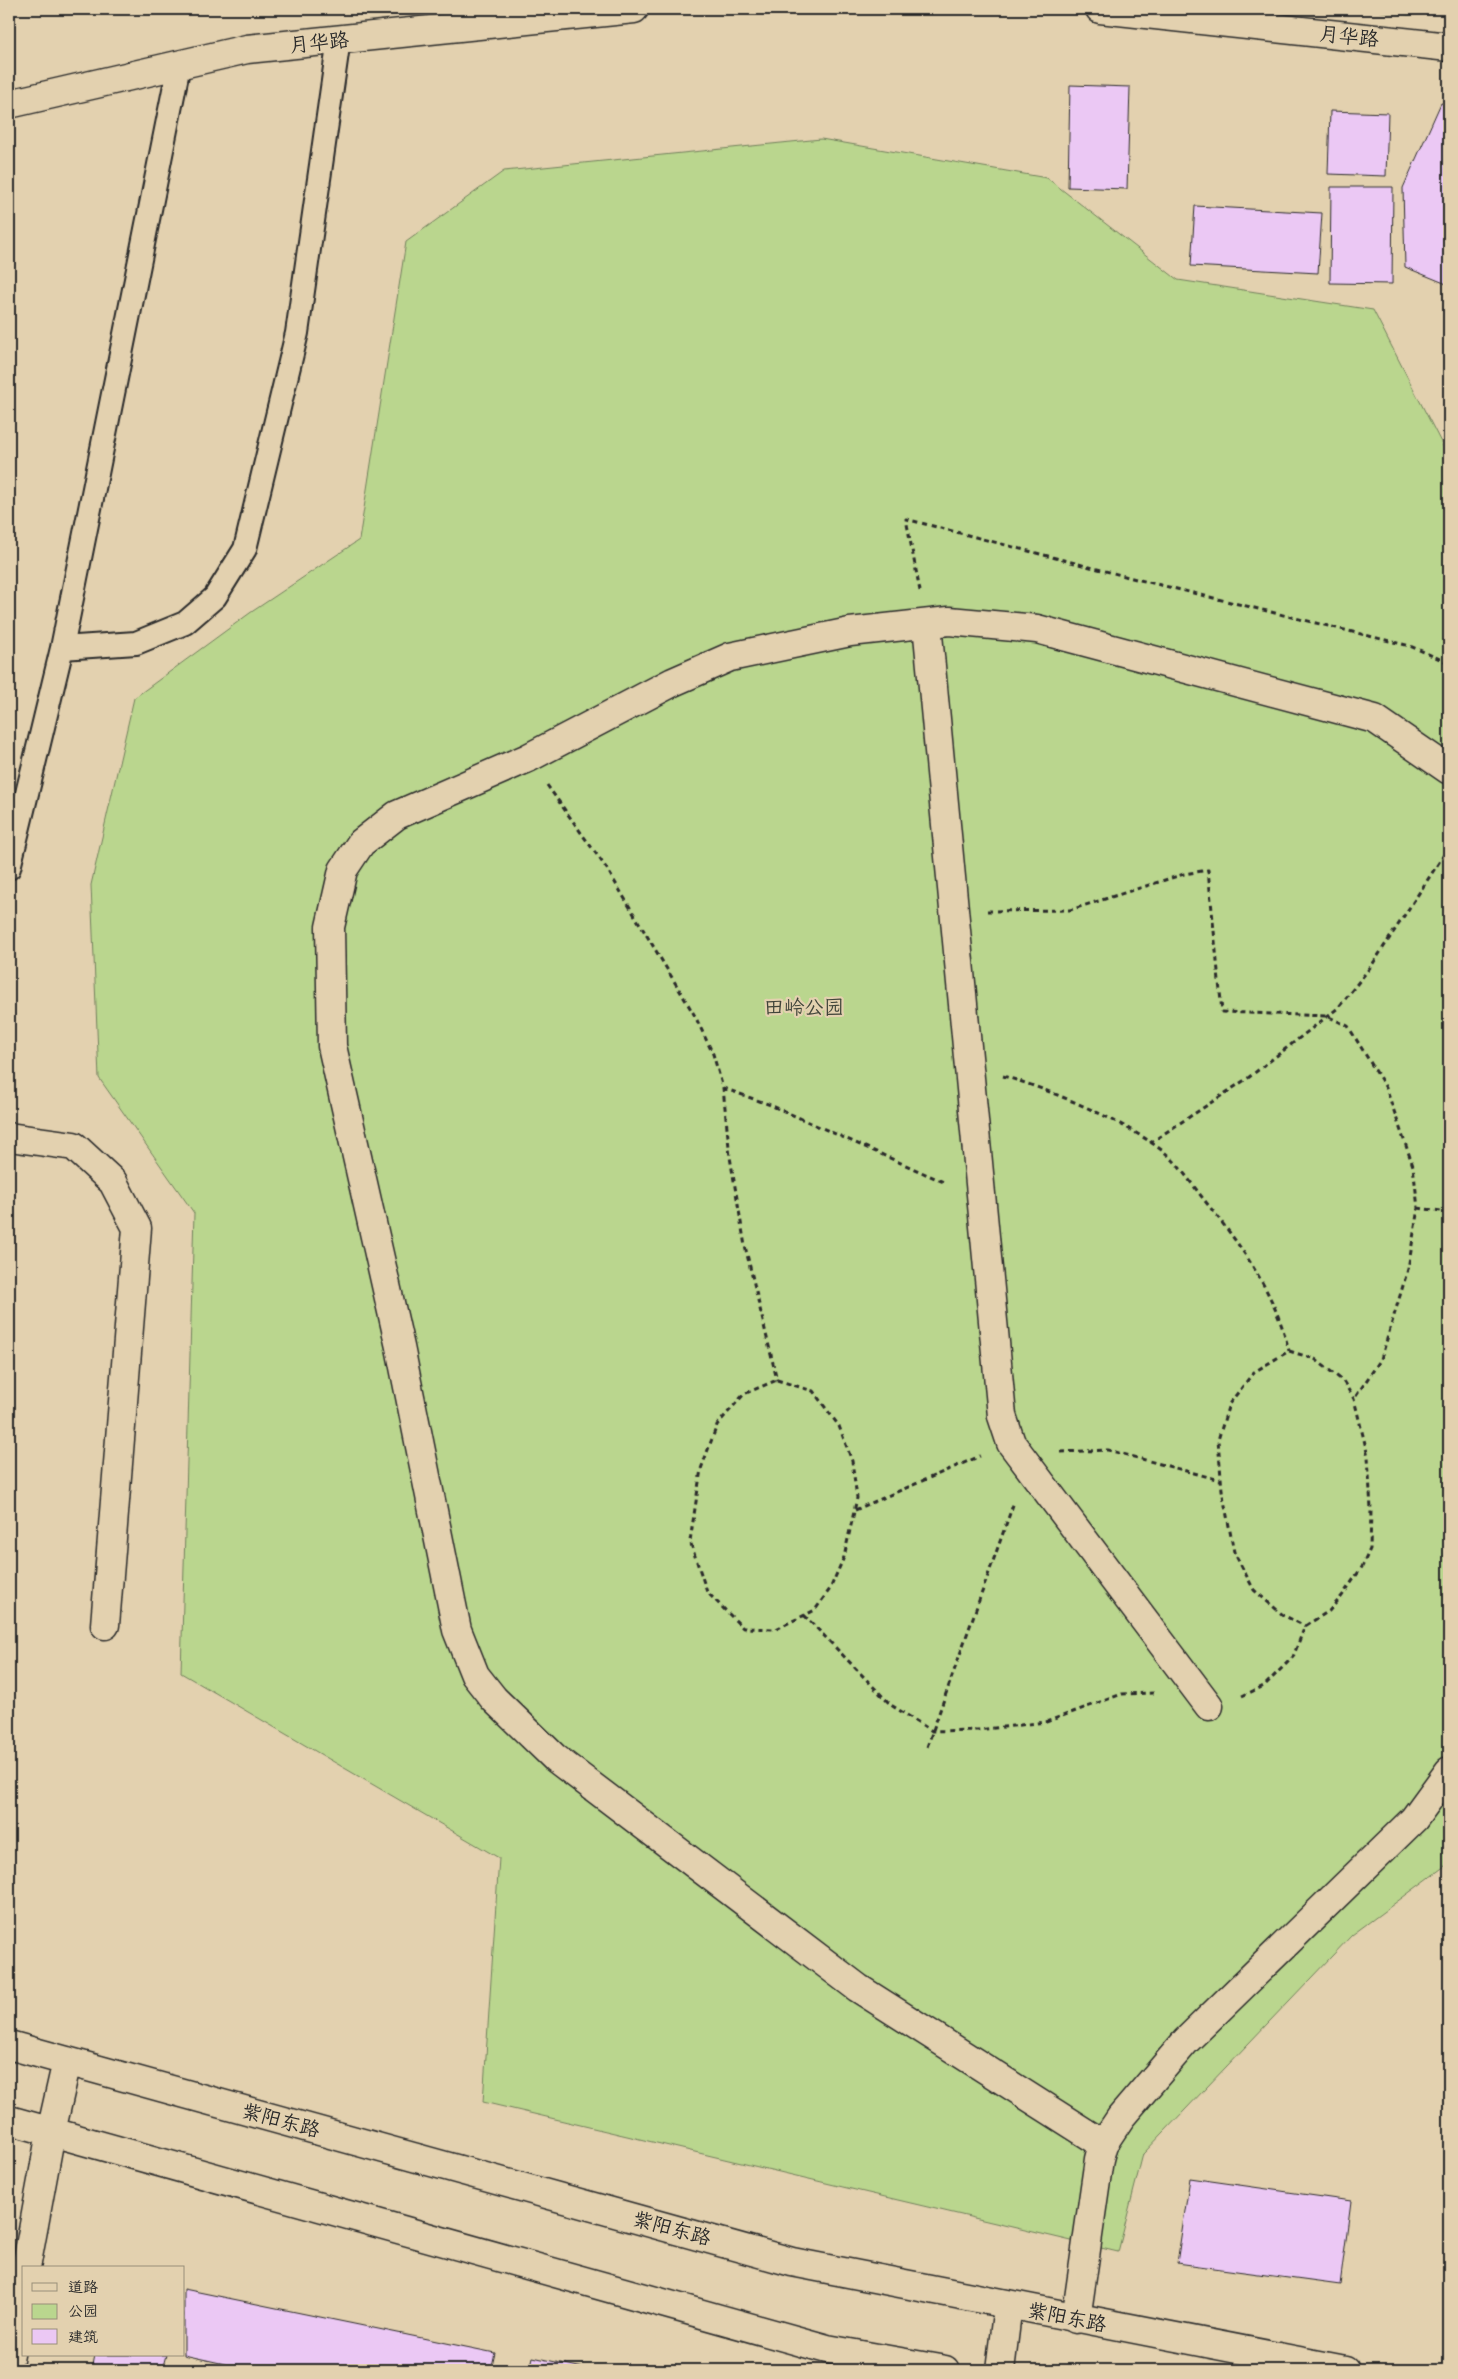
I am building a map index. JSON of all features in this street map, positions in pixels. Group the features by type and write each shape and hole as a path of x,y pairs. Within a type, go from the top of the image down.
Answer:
{"street":[{"name":"月华路","path":"9,104 247,49 634,9"},
{"name":"月华路","path":"1100,9 1449,47"},
{"path":"1103,2144 1050,2113 850,1982 555,1758 494,1699 475,1675 457,1630 400,1347 332,1046 330,927 343,870 361,843 397,815 528,758 673,682 730,657 850,632 926,624 949,622 1037,629 1375,719 1449,770"},
{"path":"926,624 1002,1416 1019,1454 1208,1706"},
{"path":"9,1136 74,1146 113,1182 138,1228 105,1625"},
{"path":"1076,2319 1099,2159 1103,2144 1121,2117 1186,2041 1414,1819 1449,1771"},
{"name":"紫阳东路","path":"9,2045 792,2262 1076,2319 1345,2370"},
{"path":"26,2266 51,2132 67,2061"},
{"path":"9,2120 827,2349 945,2370"},
{"path":"9,2359 22,2289"},
{"path":"1000,2370 1008,2305"}],"lane":[{"path":"62,648 136,643 185,623 214,597 245,549 297,333 340,39"},
{"path":"9,868 62,648 179,65"}],"path":[{"path":"926,624 906,519 1140,580 1410,646 1449,663"},
{"path":"528,758 607,870 695,1016 713,1054 724,1088 730,1157 745,1246 776,1380"},
{"path":"1150,1143 1248,1078 1338,1008 1372,965 1449,847"},
{"path":"954,911 1070,910 1184,874 1208,870 1222,1012 1327,1016 1348,1026 1386,1088 1413,1166 1418,1208 1408,1270 1381,1359 1354,1400"},
{"path":"968,1067 1026,1083 1124,1126 1172,1159 1250,1260 1272,1298 1289,1352"},
{"path":"724,1088 768,1104 888,1156 981,1200"},
{"path":"1418,1208 1449,1212"},
{"path":"1208,1706 1234,1699 1264,1686 1293,1657 1305,1626 1329,1611 1342,1596 1362,1567 1370,1549 1371,1510 1368,1456 1354,1400 1343,1381 1315,1359 1289,1352 1254,1372 1230,1404 1218,1440 1221,1480 1234,1552 1254,1590 1283,1615 1305,1626"},
{"path":"776,1380 813,1391 838,1426 852,1461 857,1498 844,1557 830,1589 815,1610 776,1629 743,1628 707,1592 690,1540 702,1469 717,1425 744,1394 776,1380"},
{"path":"854,1510 1019,1454 1067,1450 1108,1450 1221,1480"},
{"path":"927,1747 1019,1454"},
{"path":"804,1615 891,1705 932,1732 978,1730 1046,1722 1122,1694 1161,1693"}],"green space":[{"path":"1369,9 1449,9 1449,12 1408,15"},
{"name":"田岭公园","path":"821,139 1047,178 1178,280 1373,310 1449,458 1449,1863 1352,1935 1143,2154 1118,2252 483,2102 499,1858 181,1673 194,1213 99,1078 91,885 134,698 250,613 359,540 406,242 504,171"}],"building":[{"path":"1070,85 1130,87 1127,189 1068,187"},
{"path":"1441,103 1449,105 1449,285 1405,267 1403,188"},
{"path":"1330,111 1388,113 1386,176 1328,174"},
{"path":"1331,187 1393,187 1392,284 1330,283"},
{"path":"1195,206 1322,213 1318,273 1191,266"},
{"path":"1190,2178 1351,2201 1340,2285 1177,2263"},
{"path":"185,2289 495,2353 491,2370 252,2370 185,2355"},
{"path":"95,2356 166,2356 162,2370 92,2370"},
{"path":"533,2357 592,2370 530,2370"}]}
